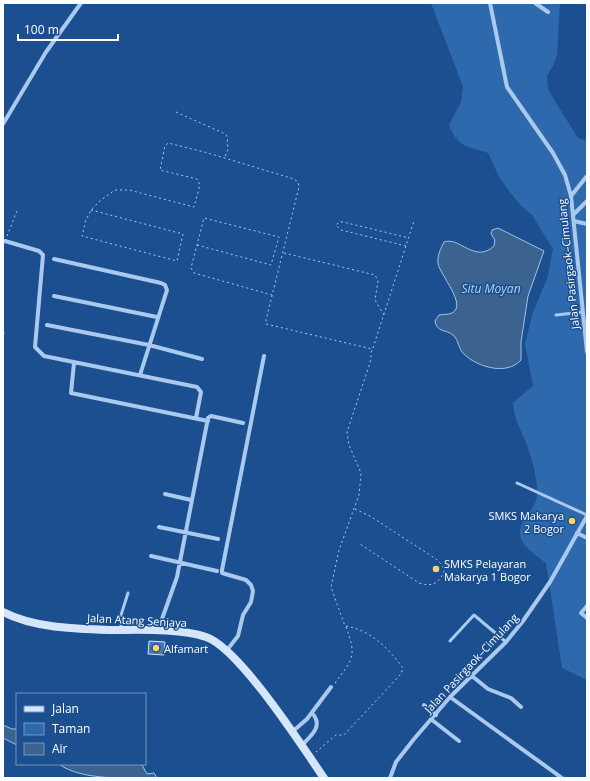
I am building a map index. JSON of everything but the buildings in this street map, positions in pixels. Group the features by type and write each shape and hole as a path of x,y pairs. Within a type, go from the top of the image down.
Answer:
{"main road":[{"name":"Jalan Atang Senjaya","path":"3,612 21,620 38,624 95,629 121,627 160,629 207,637 229,647 324,778"}],"street":[{"path":"3,124 46,52 81,3"},
{"name":"Jalan Pasirgaok–Cimulang","path":"490,3 507,87 553,153 564,175 571,196 584,309 587,352"},
{"path":"535,3 548,12"},
{"path":"571,196 587,176"},
{"path":"573,215 587,201"},
{"path":"574,221 587,224"},
{"path":"5,241 39,251 43,255 35,347 44,356 140,375 200,389 196,418"},
{"path":"54,260 165,285 166,290 140,375"},
{"path":"54,296 157,317"},
{"path":"47,325 149,345 202,359"},
{"path":"229,647 238,636 243,615 251,602 253,591 246,580 222,573 222,570 264,356"},
{"path":"74,363 71,393 208,421"},
{"path":"160,629 162,618 177,577 191,500 209,416 243,423"},
{"path":"165,494 191,500"},
{"name":"Jalan Pasirgaok–Cimulang","path":"390,778 392,769 401,756 450,697 506,642 523,621 550,582 587,516"},
{"path":"159,527 218,539"},
{"path":"577,533 587,538"},
{"path":"151,556 217,571"},
{"path":"587,606 581,613 587,618"},
{"path":"472,676 488,689 511,698 521,707"},
{"path":"292,732 312,713 331,687"},
{"path":"450,697 562,778"},
{"path":"424,705 436,715"},
{"path":"301,746 315,732 318,724 316,717 312,713"},
{"path":"432,720 459,741"}],"lane":[{"path":"556,315 584,309"},
{"path":"517,483 587,516"},
{"path":"121,627 121,615 128,593"},
{"path":"450,641 474,616 506,642"}],"path":[{"path":"176,112 223,132 227,136 228,149 225,158"},
{"path":"91,210 183,234 177,261 82,236 83,229 91,210 101,200 115,190 129,190 194,207 199,182 197,179 160,170 168,143 225,158 294,179 298,182 299,187 266,324 372,349"},
{"path":"5,241 17,211"},
{"path":"197,245 271,265 279,237 204,218 191,268 194,273 272,295"},
{"path":"331,687 351,660 353,646 331,587 339,550 359,495 361,473 349,445 346,432 370,363 372,349 414,221"},
{"path":"406,246 340,230 336,225 339,222 343,222 409,238"},
{"path":"283,253 375,275 378,281 375,300 384,315"},
{"path":"354,508 370,516 436,559 443,566 444,572 435,584 429,586 360,544"},
{"path":"309,758 336,734 344,735 401,674 403,668 390,652 360,628 346,626"}],"green space":[{"path":"431,3 560,3 557,55 547,76 548,88 578,138 587,141 587,680 562,668 546,563 526,547 520,534 522,523 536,500 537,489 532,460 516,418 513,403 533,386 525,344 532,315 548,276 553,249 532,215 521,206 500,179 488,153 464,145 452,133 449,125 461,102 463,87"}],"water":[{"name":"Situ Moyan","path":"498,228 544,251 528,296 521,342 521,360 508,368 500,369 484,366 470,359 462,352 455,337 440,329 436,325 435,321 439,315 452,313 456,309 457,303 438,263 439,255 444,242 450,241 474,251 487,251 494,246 495,240 491,234 492,230"},
{"path":"3,725 16,729 16,744 3,738"},
{"path":"61,765 142,765 147,774 154,773 157,778 93,776 68,769"}],"place":[{"name":"SMKS Makarya 2 Bogor","path":"572,521"},
{"name":"SMKS Pelayaran Makarya 1 Bogor","path":"436,569"},
{"name":"Alfamart","path":"156,648"}]}
